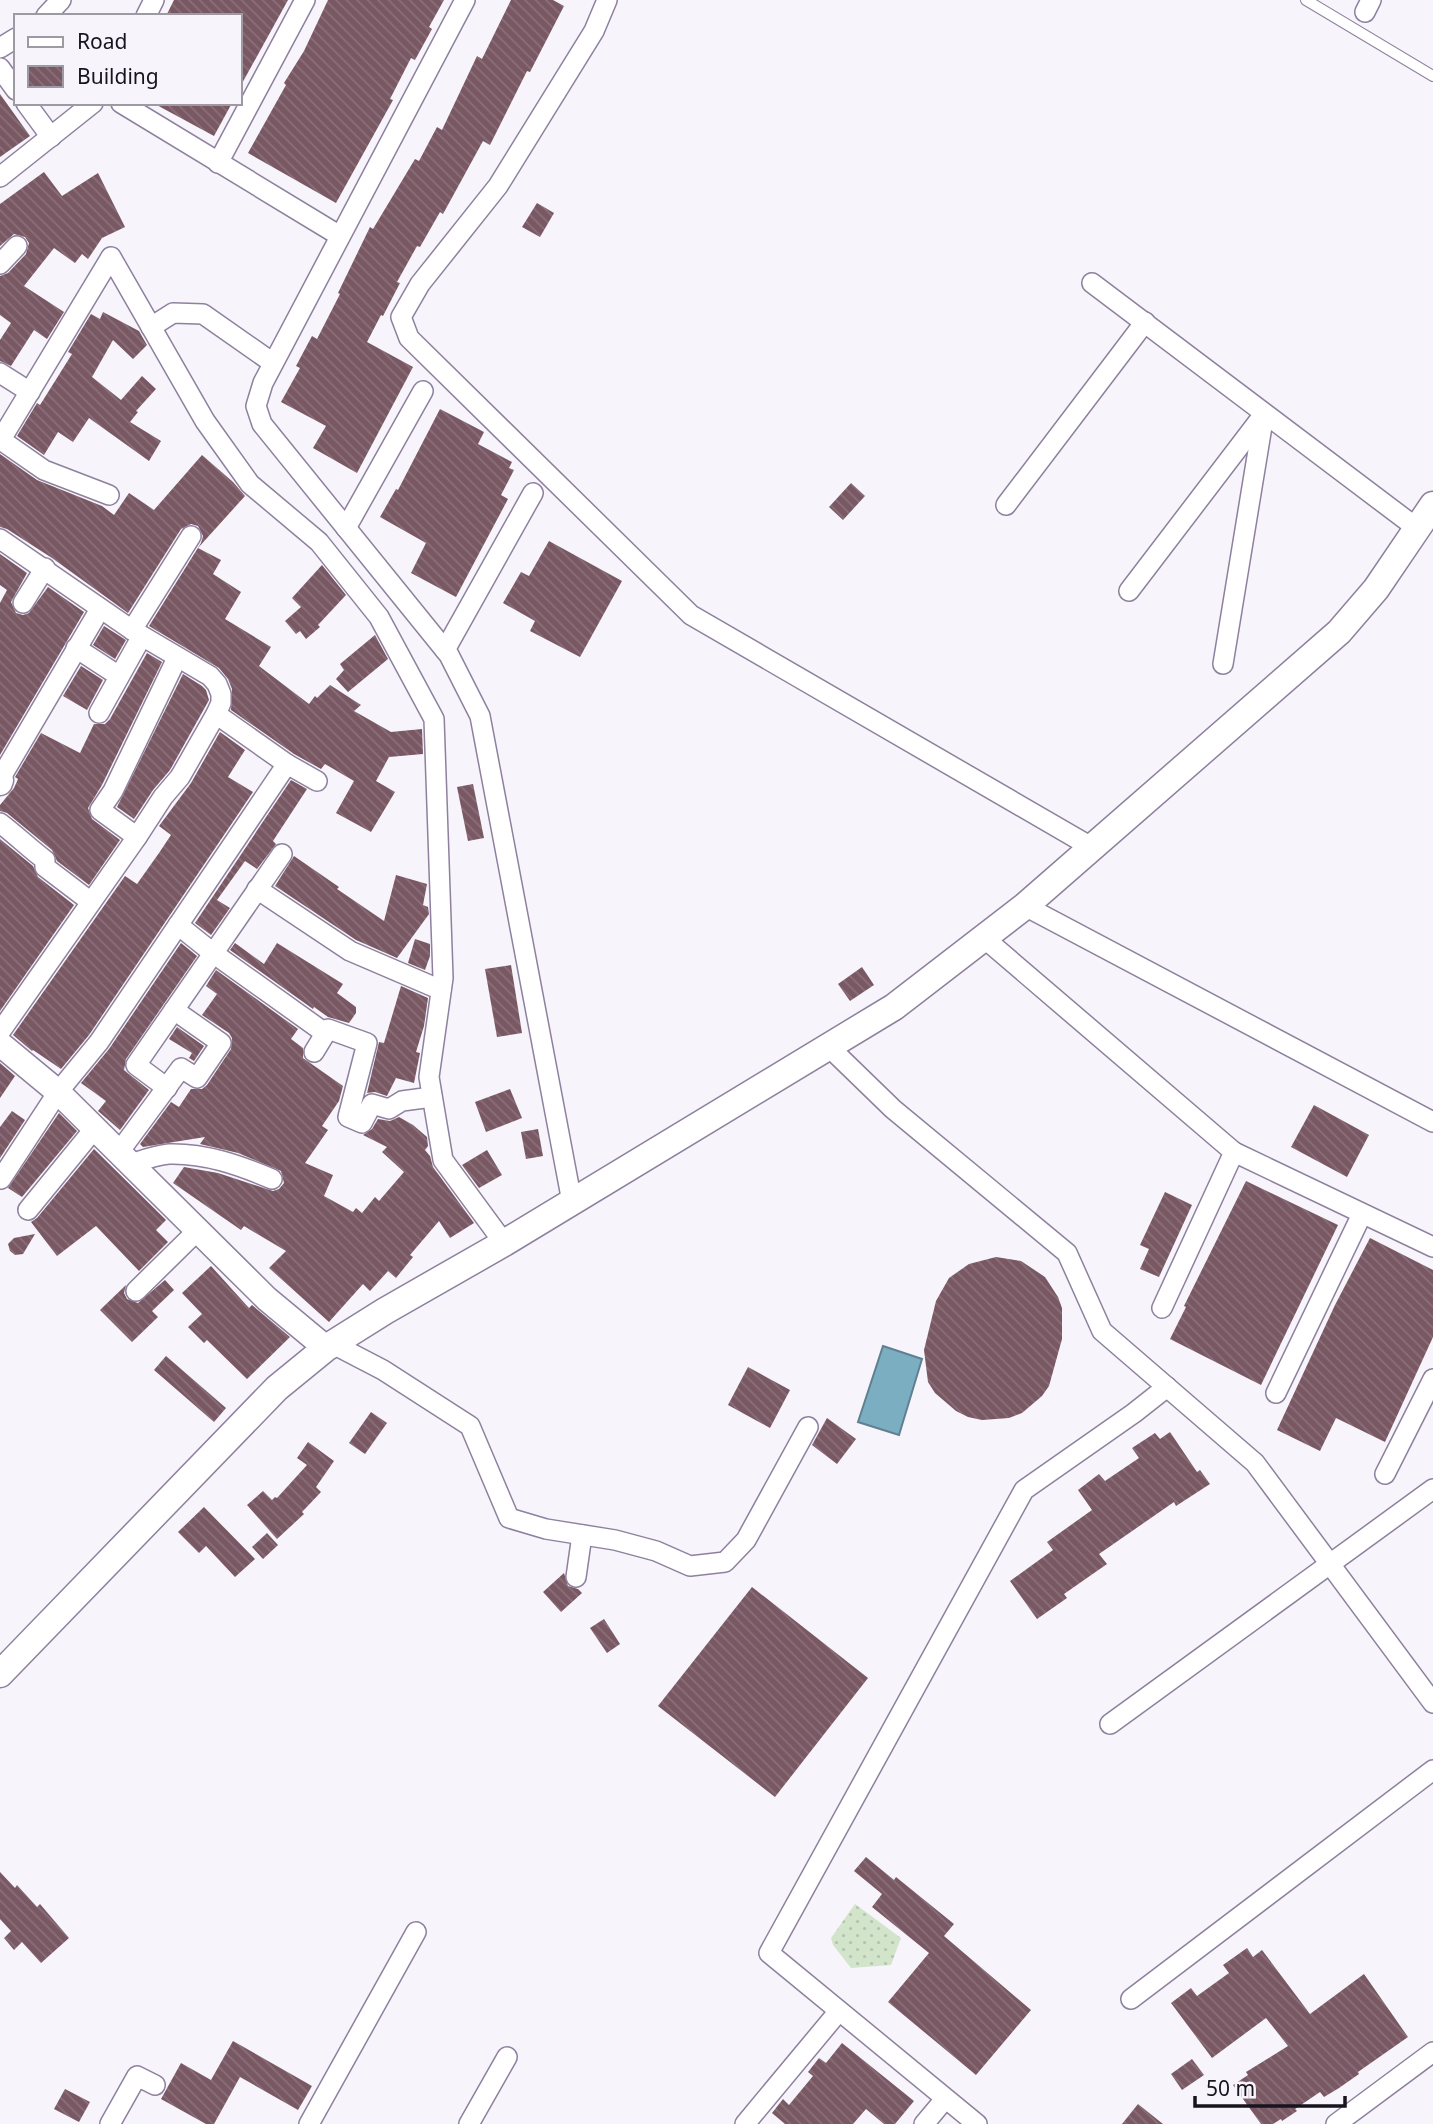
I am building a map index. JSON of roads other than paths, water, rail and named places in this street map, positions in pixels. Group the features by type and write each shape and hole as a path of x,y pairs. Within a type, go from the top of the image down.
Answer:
{"main road":[{"path":"0,1674 277,1388 329,1346 894,1007 1025,906 1339,632 1376,589 1429,512"}],"street":[{"path":"48,14 61,0"},
{"path":"218,163 305,0"},
{"path":"465,0 273,363 256,406 262,424 445,650 481,716 572,1202"},
{"path":"607,0 594,31 498,186 420,284 401,317 409,338 691,615 1093,848"},
{"path":"0,68 14,87"},
{"path":"27,105 51,137"},
{"path":"0,177 91,105"},
{"path":"124,105 340,236"},
{"path":"0,264 17,246"},
{"path":"108,495 44,470 0,440 111,257 205,421 250,484 319,542 379,617 433,719 443,978 429,1077 443,1160 504,1243"},
{"path":"1092,283 1264,414 1429,512"},
{"path":"151,327 173,313 203,314 273,363"},
{"path":"1006,505 1144,322"},
{"path":"0,373 30,392"},
{"path":"346,528 423,391"},
{"path":"1129,590 1264,414"},
{"path":"1223,664 1264,414"},
{"path":"445,650 533,493"},
{"path":"99,713 137,633 191,536"},
{"path":"0,539 100,609 210,676 218,684 221,694 221,703 216,714 180,777 163,797 138,837 0,1032"},
{"path":"23,603 45,568"},
{"path":"0,781 100,609"},
{"path":"76,648 118,676"},
{"path":"138,837 100,810 113,791 177,658"},
{"path":"216,714 287,764 317,781"},
{"path":"1,1179 58,1092 99,1042 287,764"},
{"path":"0,823 45,860 45,867 91,902"},
{"path":"167,1088 136,1065 282,853"},
{"path":"257,890 350,951 441,990"},
{"path":"1025,906 1433,1122"},
{"path":"178,925 325,1034"},
{"path":"984,938 1234,1152 1433,1247"},
{"path":"125,1158 181,1068 197,1078 221,1043 174,1010"},
{"path":"314,1052 328,1029 367,1043 348,1117 362,1123 372,1104 389,1109 402,1101 432,1097"},
{"path":"0,1044 58,1092 267,1299 329,1346 383,1370 470,1426 509,1518 546,1530 656,1551 690,1566 725,1562 746,1540 807,1427"},
{"path":"828,1046 893,1108 1067,1253 1102,1331 1255,1464 1433,1703"},
{"path":"28,1210 95,1128"},
{"path":"1161,1308 1234,1152"},
{"path":"125,1158 167,1154 201,1156 239,1166 272,1179"},
{"path":"1276,1393 1362,1214"},
{"path":"136,1291 198,1230"},
{"path":"1385,1474 1433,1379"},
{"path":"977,2124 769,1953 1024,1490 1135,1413 1167,1387"},
{"path":"1110,1724 1433,1489"},
{"path":"576,1577 582,1535"},
{"path":"1131,1998 1433,1770"},
{"path":"309,2124 416,1931"},
{"path":"745,2124 839,2011"},
{"path":"1336,2124 1433,2052"},
{"path":"469,2124 507,2057"},
{"path":"110,2124 137,2076 155,2085"},
{"path":"924,2124 945,2099"}],"lane":[{"path":"1306,0 1433,76"}],"water":[{"path":"883,1346 922,1359 899,1435 858,1422"}]}
